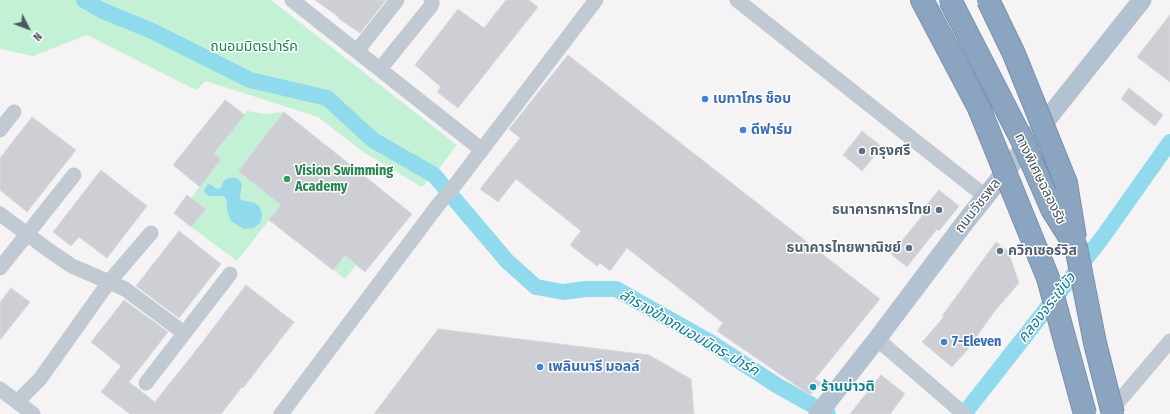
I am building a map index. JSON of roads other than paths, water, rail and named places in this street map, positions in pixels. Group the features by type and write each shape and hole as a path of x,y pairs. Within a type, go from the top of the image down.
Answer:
{"highway":[{"name":"ทางพิเศษฉลองรัช","path":"922,0 979,108 1048,278 1085,414"},
{"name":"ทางพิเศษฉลองรัช","path":"950,0 1022,140 1052,209 1076,247 1095,343 1112,414"},
{"path":"988,0 1014,54 1066,183 1076,247"}],"main road":[{"name":"ถนนวัชรพล","path":"821,410 986,197 1142,0"}],"street":[{"path":"292,0 482,150"},
{"path":"357,51 397,0"},
{"path":"380,69 431,6 431,0"},
{"path":"281,414 438,205 482,150 596,0"},
{"path":"737,0 986,197"},
{"path":"0,130 14,112"},
{"path":"0,268 74,175"},
{"path":"0,214 72,266 125,290 184,333"},
{"path":"17,402 40,379 109,282 151,233"},
{"path":"146,383 230,274"},
{"path":"877,339 964,414"},
{"path":"1108,414 1170,341"},
{"path":"0,389 33,414"}],"water":[{"path":"230,178 237,178 241,182 241,200 255,203 259,206 262,213 261,221 253,228 244,229 231,221 227,211 225,197 208,196 204,191 207,185 210,184 217,189 221,188 223,182"}],"waterway":[{"name":"ลำรางข้างถนอมมิตร-ปาร์ค","path":"84,0 103,11 150,30 250,80 327,98 373,140 434,175 507,261 536,287 563,292 586,289 616,289 710,342 778,386 828,414"},
{"name":"คลองจระเข้บัว","path":"964,414 1102,238 1170,142"}],"place":[{"name":"เบทาโกร ช็อบ","path":"705,99"},
{"name":"ดีฟาร์ม","path":"743,130"},
{"name":"กรุงศรี","path":"862,151"},
{"name":"Vision Swimming Academy","path":"287,179"},
{"name":"ธนาคารทหารไทย","path":"939,210"},
{"name":"ธนาคารไทยพาณิชย์","path":"909,248"},
{"name":"ควิกเซอร์วิส","path":"1000,251"},
{"name":"7-Eleven","path":"944,342"},
{"name":"เพลินนารี มอลล์","path":"540,367"},
{"name":"ร้านบ่าวติ","path":"813,387"}],"park label":[{"name":"ถนอมมิตรปาร์ค","path":"254,47"}]}
